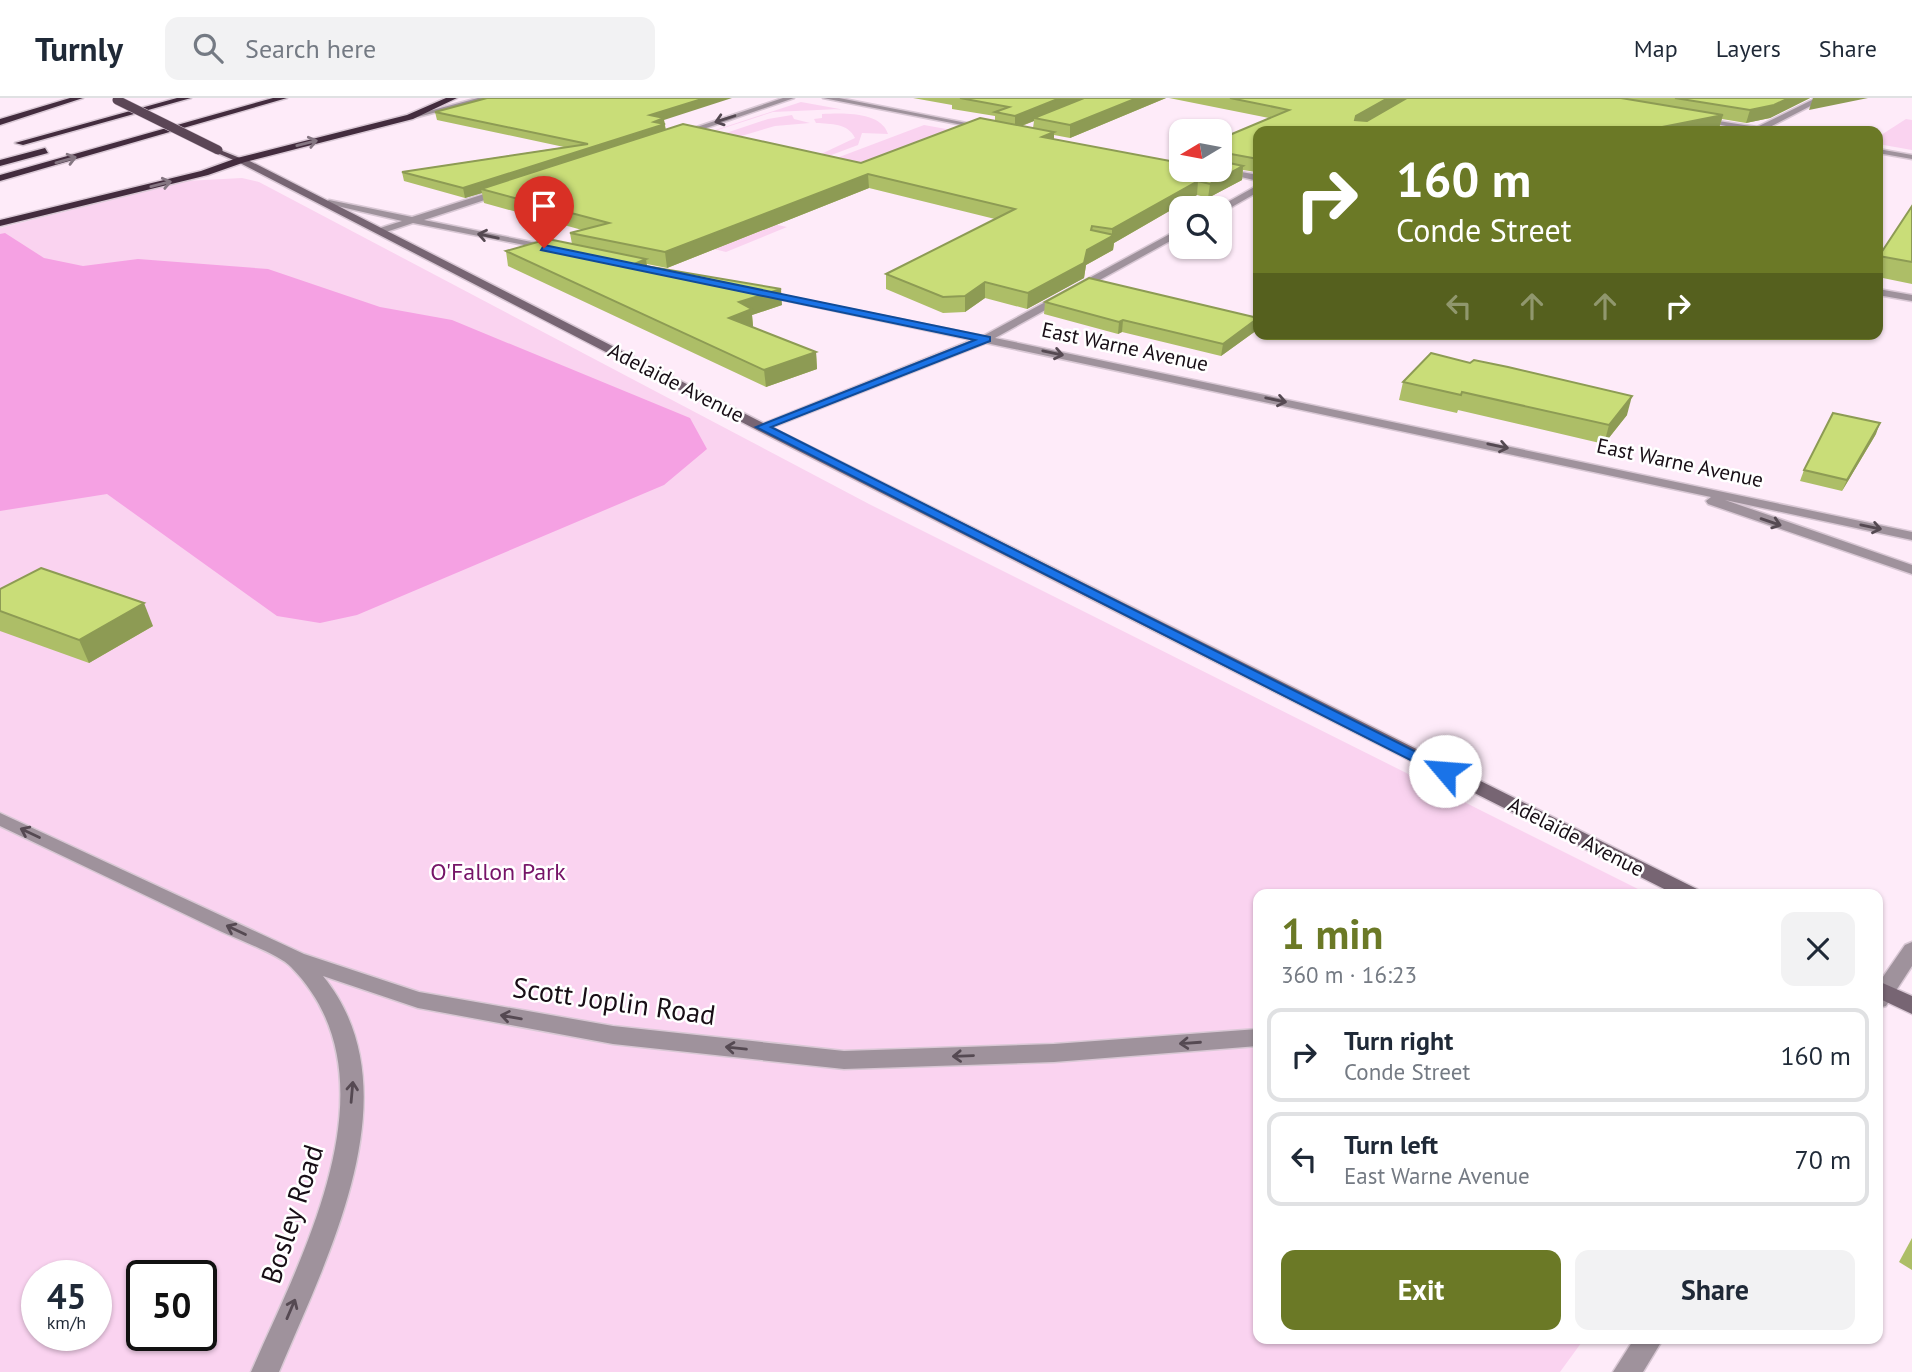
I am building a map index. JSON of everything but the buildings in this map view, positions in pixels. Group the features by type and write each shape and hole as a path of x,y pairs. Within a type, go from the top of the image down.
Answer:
{"highway":[{"path":"0,122 79,98"},
{"path":"8,146 187,98"},
{"path":"0,178 283,98"},
{"path":"0,223 204,173 241,160 410,117 453,98"},
{"path":"143,124 169,116"},
{"path":"0,163 50,149"}],"main road":[{"name":"Adelaide Avenue","path":"115,99 328,203 761,427 1679,889"},
{"path":"1883,995 1912,1006"}],"street":[{"path":"410,117 487,98"},
{"path":"671,137 790,98"},
{"path":"827,98 1003,131"},
{"path":"1769,126 1822,98"},
{"path":"1691,119 1731,126"},
{"path":"1883,152 1912,157"},
{"path":"1232,173 1253,177"},
{"path":"380,231 512,188"},
{"path":"1232,203 1253,191"},
{"path":"328,203 558,250"},
{"path":"761,427 986,339 1169,238"},
{"name":"East Warne Avenue","path":"750,290 1637,475 1912,536"},
{"path":"1883,293 1912,298"},
{"path":"1637,475 1912,570"},
{"name":"Scott Joplin Road","path":"0,819 297,959 430,1002 613,1035 844,1060 1054,1053 1253,1038"},
{"path":"1883,988 1912,950"},
{"name":"Bosley Road","path":"265,1372 345,1168 354,1075 335,1010 297,959"},
{"path":"1627,1372 1646,1344"}],"green space":[{"path":"801,102 840,109 773,112 456,215"},
{"path":"822,114 869,117 884,126 888,134 862,133 858,145 818,160 819,155 855,138 844,127 816,123 814,119 822,118"},
{"path":"792,115 794,119 810,123 775,126 738,137 720,135 768,119"},
{"path":"1906,119 1912,120 1912,150 1883,145 1883,134"},
{"path":"924,125 963,132 827,183 826,162"},
{"name":"O'Fallon Park","path":"242,178 259,182 869,504 1638,889 1253,889 1253,1344 1580,1344 1560,1372 0,1372 0,228 185,181"},
{"path":"773,224 787,227 726,252 714,249"}],"shaded area":[{"path":"5,233 44,258 83,266 138,259 268,269 380,307 452,320 690,418 707,449 664,485 357,615 320,623 277,616 107,494 0,511 0,234"}],"route":[{"path":"544,248 986,339 761,427 1445,771"}]}
